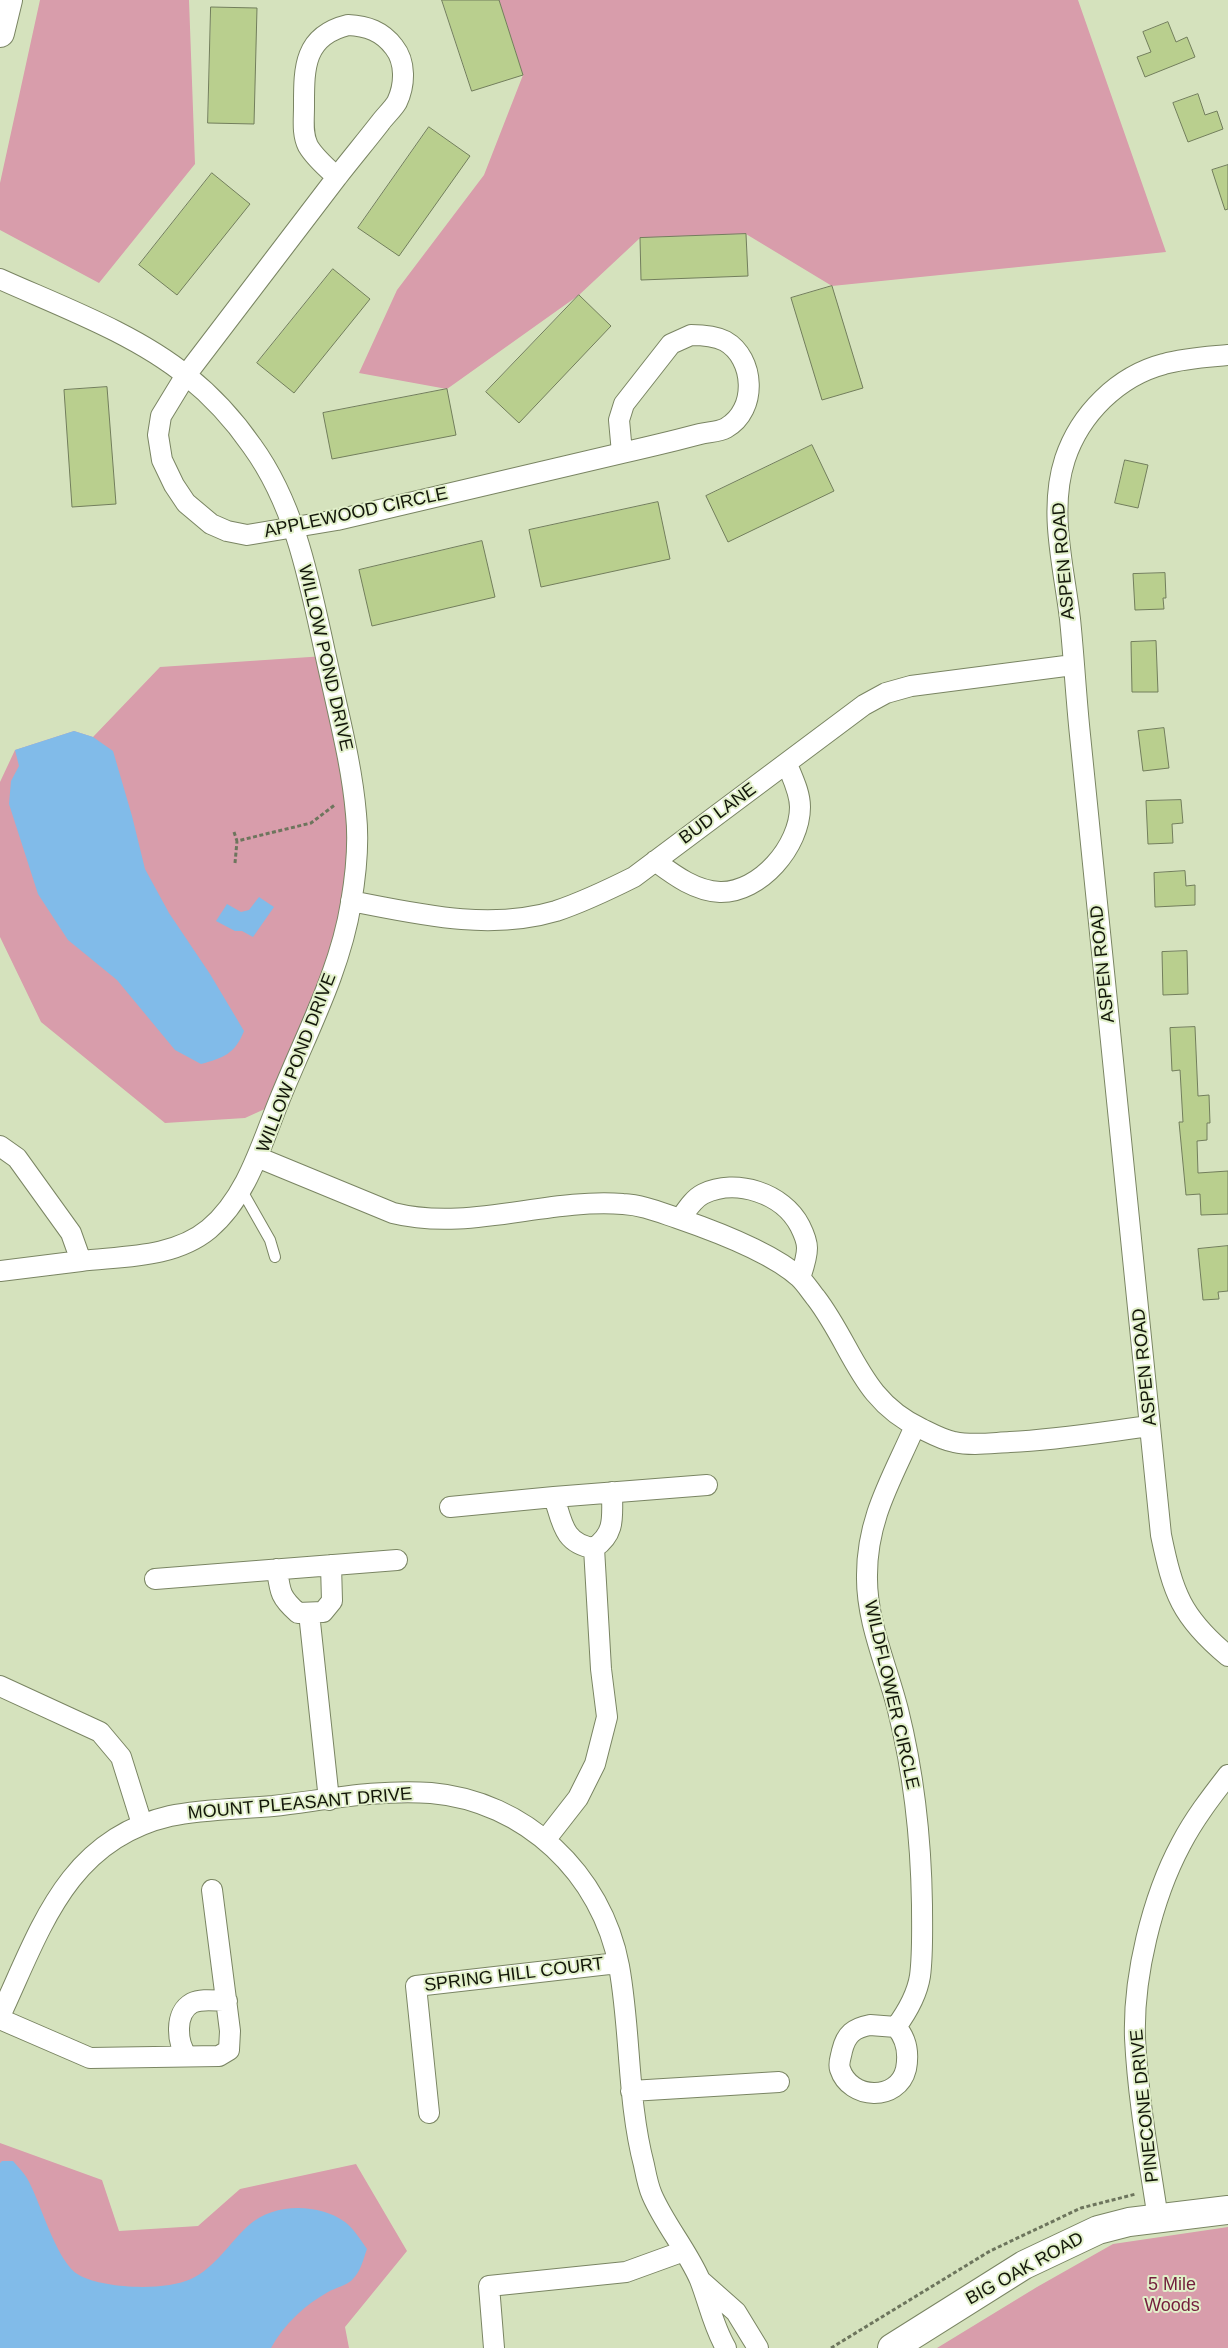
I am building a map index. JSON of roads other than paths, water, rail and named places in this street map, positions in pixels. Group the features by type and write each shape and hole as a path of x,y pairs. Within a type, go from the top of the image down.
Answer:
{"street":[{"path":"0,33 8,0"},
{"name":"APPLEWOOD CIRCLE","path":"337,177 308,146 304,133 304,75 307,57 313,45 324,35 348,25 362,26 382,35 397,50 402,62 403,80 397,102 186,374 161,416 158,435 162,460 174,485 186,503 211,524 227,531 247,535 294,528 622,453 726,428 743,412 747,402 750,387 747,369 741,356 724,340 704,335 692,335 671,344 624,404 619,420 622,453"},
{"name":"WILLOW POND DRIVE","path":"0,279 133,342 186,374 229,417 255,450 275,483 294,528 313,600 349,766 356,815 357,839 351,901 345,935 331,978 257,1157 393,1213 415,1219 444,1220 597,1203 641,1206 680,1220 755,1251 777,1262 800,1278 823,1308 865,1381 887,1407 915,1426 954,1442 979,1444 1028,1441 1150,1426"},
{"name":"ASPEN ROAD","path":"1228,355 1190,358 1162,364 1137,374 1114,388 1095,407 1070,446 1058,489 1057,517 1070,623 1161,1535 1172,1583 1193,1622 1210,1641 1228,1656"},
{"name":"BUD LANE","path":"351,901 464,920 490,921 523,918 555,911 593,897 634,877 864,705 886,692 925,683 1073,665"},
{"path":"655,861 681,880 720,892 734,890 754,882 770,870 785,852 795,832 800,804 798,792 787,764"},
{"path":"0,1146 17,1158 71,1233 80,1261"},
{"path":"0,1271 157,1253 191,1240 208,1230 226,1211 242,1189 257,1157"},
{"path":"680,1220 701,1194 716,1189 742,1188 774,1199 790,1213 804,1234 807,1247 800,1278"},
{"name":"WILDFLOWER CIRCLE","path":"896,2027 914,1997 920,1977 922,1931 921,1871 915,1802 903,1732 870,1614 867,1576 869,1550 876,1513 915,1426"},
{"path":"450,1508 554,1497 707,1485"},
{"path":"554,1497 565,1532 576,1543 594,1548 603,1542 609,1534 612,1524 612,1492"},
{"path":"546,1839 582,1789 595,1764 607,1717 601,1669 594,1548"},
{"path":"155,1580 397,1560"},
{"path":"277,1569 280,1594 286,1602 298,1613 310,1613 323,1612 332,1601 331,1565"},
{"path":"310,1613 329,1800"},
{"path":"0,1686 100,1732 121,1757 142,1824"},
{"name":"PINECONE DRIVE","path":"1158,2219 1141,2103 1135,2038 1135,2018 1141,1966 1152,1918 1166,1878 1181,1844 1205,1804 1228,1775"},
{"name":"MOUNT PLEASANT DRIVE","path":"0,2017 61,1891 92,1854 114,1838 142,1824 192,1813 393,1793 447,1795 500,1811 530,1827 546,1839 576,1871 602,1912 614,1943 625,2001 631,2091 643,2163 652,2194 700,2280 717,2333 726,2348"},
{"path":"0,2017 90,2058 219,2056 229,2050 227,2001 212,1890"},
{"name":"SPRING HILL COURT","path":"429,2113 416,1986 618,1963"},
{"path":"187,2056 182,2049 179,2038 180,2021 184,2009 192,2003 201,2000 227,2001"},
{"path":"631,2091 779,2082"},
{"name":"BIG OAK ROAD","path":"892,2348 1024,2265 1098,2230 1129,2222 1228,2210"},
{"path":"494,2348 489,2286 626,2272 684,2251"},
{"name":"MOUNT PLEASANT DRIVE","path":"700,2280 736,2312 758,2348"}],"lane":[{"path":"242,1189 270,1240 275,1257"}],"water":[{"path":"74,731 93,737 113,751 145,869 169,913 210,974 244,1031 237,1045 227,1054 216,1060 201,1064 175,1050 117,980 68,940 38,894 9,804 11,781 19,766 15,750"},
{"path":"259,897 274,907 253,937 242,931 235,931 216,921 227,904 241,912 249,910"},
{"path":"2,2161 13,2161 23,2173 64,2260 71,2269 90,2280 119,2286 151,2287 180,2283 191,2279 215,2262 249,2225 259,2218 283,2209 309,2209 322,2211 334,2216 345,2222 357,2234 367,2249 355,2277 303,2309 282,2331 271,2348 0,2348 0,2163"}],"park label":[{"name":"5 Mile Woods","path":"1172,2295"}]}
